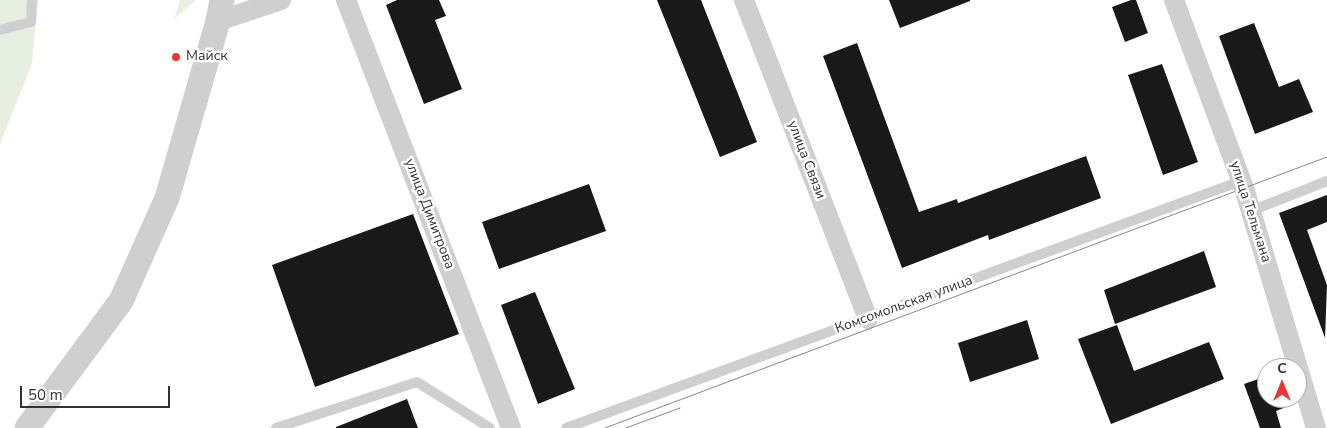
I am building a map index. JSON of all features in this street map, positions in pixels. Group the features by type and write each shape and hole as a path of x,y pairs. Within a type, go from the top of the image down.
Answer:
{"street":[{"path":"27,428 121,301 166,198 220,10 281,0"},
{"name":"улица Димитрова","path":"346,0 511,428"},
{"name":"улица Связи","path":"744,0 868,319"},
{"name":"улица Тельмана","path":"1174,0 1251,211 1316,428"}],"lane":[{"path":"0,30 31,22 32,0"},
{"name":"Комсомольская улица","path":"566,428 1241,181"},
{"path":"1251,211 1327,181"},
{"path":"276,428 416,382 490,428"}],"shaded area":[{"path":"0,0 38,0 32,64 0,144"},
{"path":"180,0 196,0 174,19"}],"building":[{"path":"397,0 439,0 446,16 435,20 462,89 424,104 386,5"},
{"path":"657,0 701,0 757,142 720,157"},
{"path":"889,0 970,0 970,1 900,28"},
{"path":"1136,0 1148,33 1125,42 1112,7"},
{"path":"1254,23 1279,87 1299,79 1313,112 1255,134 1219,36"},
{"path":"857,43 919,212 957,199 958,203 1086,156 1101,198 989,240 988,235 902,268 823,56"},
{"path":"1162,64 1198,162 1163,175 1128,75"},
{"path":"589,184 606,231 499,269 482,222"},
{"path":"1327,195 1327,222 1307,230 1327,285 1325,338 1279,213"},
{"path":"413,214 459,334 315,387 272,265"},
{"path":"1204,251 1216,287 1115,324 1104,290"},
{"path":"535,292 575,389 538,404 501,305"},
{"path":"1027,320 1039,359 970,382 958,343"},
{"path":"1117,325 1134,371 1209,342 1224,379 1111,424 1078,339"},
{"path":"1257,379 1257,408 1284,408 1276,411 1281,428 1260,428 1244,384"},
{"path":"407,399 418,428 336,428 336,427"}],"tram line":[{"path":"605,428 1327,157"},
{"path":"626,428 680,408"}],"place":[{"name":"Майск","path":"176,57"}]}
